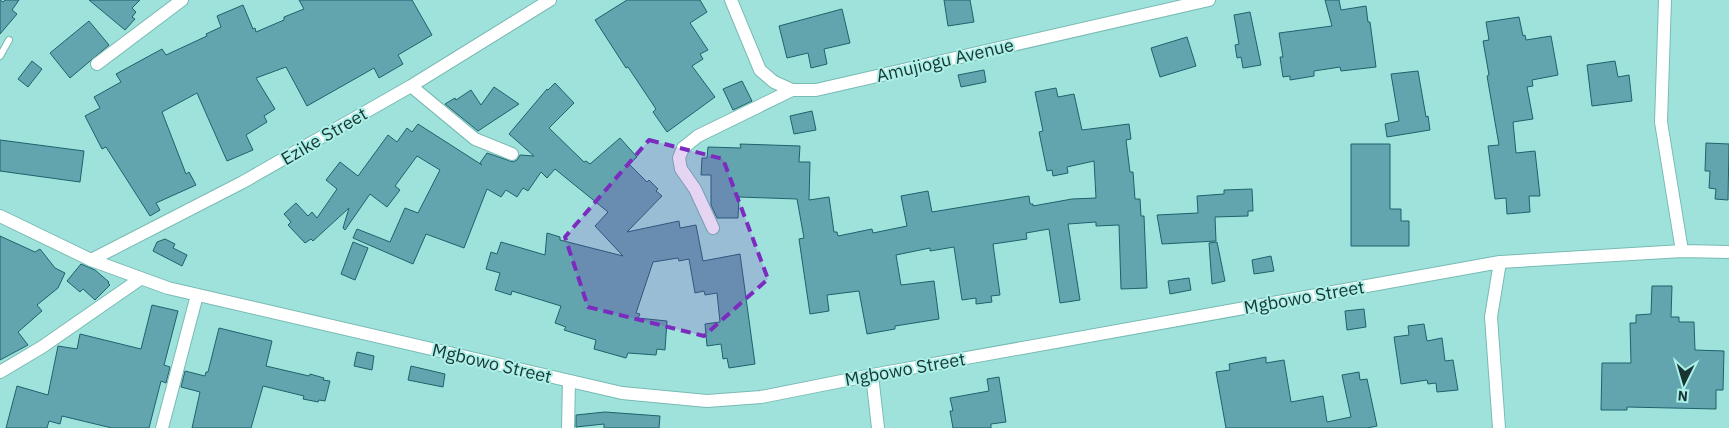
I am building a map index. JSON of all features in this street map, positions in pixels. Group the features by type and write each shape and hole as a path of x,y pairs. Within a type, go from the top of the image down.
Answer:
{"street":[{"path":"97,64 182,0"},
{"name":"Ezike Street","path":"91,260 243,182 411,86 550,0"},
{"name":"Amujiogu Avenue","path":"731,0 760,70 774,82 792,90 816,90 1209,0"},
{"path":"1665,0 1661,122 1682,251"},
{"path":"411,86 475,140 512,154"},
{"path":"713,228 695,189 681,169 679,158 683,148 698,136 792,90"},
{"name":"Mgbowo Street","path":"0,216 91,260 140,279 197,295 622,393 707,402 761,397 872,375 1500,262 1682,251 1729,252"},
{"path":"1499,428 1491,317 1500,262"},
{"path":"0,372 42,347 140,279"},
{"path":"162,428 197,295"},
{"path":"872,375 878,428"},
{"path":"568,428 569,381"}],"lane":[{"path":"0,56 9,40"}],"highlighted area":[{"path":"649,140 723,159 768,279 704,336 588,307 565,237"}],"building":[{"path":"0,0 3,2 5,0 19,0 12,10 17,14 0,34"},
{"path":"89,0 140,0 132,8 136,12 132,17 135,19 125,30"},
{"path":"299,0 412,0 432,35 398,55 403,64 379,78 374,68 307,106 286,67 256,78 275,109 264,116 267,122 246,135 253,150 227,161 197,93 162,112 186,174 189,172 196,185 156,203 160,210 150,216 106,147 102,149 85,116 100,108 94,97 121,82 116,74 162,49 166,55 207,36 206,34 221,27 217,16 243,5 256,32 304,9"},
{"path":"627,0 700,0 707,12 690,23 708,50 700,54 703,59 692,66 715,97 667,132 653,112 656,109 628,67 626,68 595,20"},
{"path":"944,0 970,0 974,22 948,26"},
{"path":"1325,0 1339,0 1341,10 1366,6 1376,67 1341,71 1340,67 1314,71 1314,76 1290,80 1290,76 1283,77 1280,57 1283,57 1279,33 1332,26"},
{"path":"842,9 850,43 824,49 827,64 811,68 808,53 787,58 779,26"},
{"path":"1250,12 1261,65 1243,68 1241,57 1237,58 1235,45 1239,44 1234,15"},
{"path":"1519,17 1523,36 1525,35 1526,40 1551,36 1558,75 1532,80 1533,86 1527,87 1533,119 1513,122 1516,153 1535,151 1540,196 1529,196 1530,212 1507,214 1506,198 1495,199 1488,146 1499,145 1483,41 1489,40 1486,22"},
{"path":"89,21 109,45 70,78 50,53"},
{"path":"1187,37 1196,66 1160,77 1151,48"},
{"path":"32,61 42,69 28,87 18,79"},
{"path":"1615,61 1618,77 1629,75 1632,101 1592,106 1587,65"},
{"path":"984,70 986,82 961,87 958,75"},
{"path":"1418,71 1430,130 1387,137 1385,124 1399,121 1391,74"},
{"path":"742,81 752,101 733,110 723,89"},
{"path":"555,83 574,103 549,128 584,162 586,161 590,164 620,138 637,157 629,164 647,182 649,180 658,189 656,191 662,196 627,232 679,221 680,228 696,225 703,261 740,254 755,364 729,368 727,358 723,359 721,344 707,346 705,324 720,322 717,293 705,295 704,291 695,293 689,259 679,261 678,258 653,262 636,313 640,314 638,318 667,321 665,350 657,349 656,355 628,353 626,358 594,349 596,340 564,330 566,327 555,323 561,306 512,291 511,295 495,290 500,273 486,269 491,252 497,254 501,242 545,255 547,233 560,237 560,240 623,256 595,226 608,212 555,169 547,178 541,172 528,191 523,188 517,197 506,190 501,197 487,189 464,248 426,234 413,264 353,238 357,229 390,242 405,208 418,213 440,170 417,156 395,186 400,190 387,207 370,194 345,230 343,228 349,208 313,241 311,239 305,243 288,225 291,222 284,214 296,203 308,216 312,212 317,218 337,189 326,180 340,162 358,176 388,135 397,142 407,128 412,132 418,124 482,165 480,163 487,153 513,162 520,155 534,156 509,134 547,89"},
{"path":"494,87 519,104 478,131 445,104 455,98 456,100 471,90 481,105"},
{"path":"1056,88 1058,97 1074,94 1082,130 1129,124 1131,139 1126,140 1130,172 1133,172 1135,199 1140,199 1141,216 1144,216 1147,288 1121,289 1119,225 1096,226 1096,222 1068,224 1080,300 1060,303 1049,229 1026,233 1027,239 993,244 1000,295 991,296 992,302 976,304 976,298 962,300 954,247 930,251 930,248 896,255 901,285 934,281 939,319 895,326 895,329 867,334 859,291 827,295 829,311 810,314 799,239 804,238 797,199 739,197 738,218 717,218 711,205 711,175 701,175 702,158 707,158 708,147 741,148 740,144 800,146 799,162 810,162 809,200 829,197 834,232 837,232 838,236 872,229 873,233 907,226 901,196 928,191 932,212 1029,196 1030,204 1033,204 1033,206 1072,199 1096,198 1094,161 1067,167 1068,173 1053,176 1052,170 1047,171 1039,132 1043,131 1035,92"},
{"path":"812,111 816,130 794,134 790,116"},
{"path":"0,140 84,151 80,182 0,171"},
{"path":"1706,143 1729,144 1728,200 1715,199 1716,189 1709,188 1710,171 1705,171"},
{"path":"1351,144 1390,144 1390,209 1401,209 1401,221 1409,221 1409,246 1351,246"},
{"path":"1252,189 1253,211 1248,211 1248,216 1215,217 1216,241 1162,244 1157,215 1198,213 1197,196 1224,194 1224,190"},
{"path":"0,236 35,252 40,249 55,268 65,273 58,288 37,305 42,311 18,332 28,345 0,360"},
{"path":"165,239 175,244 173,248 187,255 182,266 153,251 157,242"},
{"path":"353,242 368,248 355,280 341,274"},
{"path":"1217,242 1225,281 1212,284 1209,243"},
{"path":"1271,256 1274,271 1254,274 1252,260"},
{"path":"81,264 95,270 109,282 110,285 95,300 83,289 80,292 67,281"},
{"path":"1189,278 1191,290 1170,294 1168,281"},
{"path":"1652,286 1672,286 1671,317 1679,317 1679,322 1694,322 1695,350 1724,351 1723,390 1716,390 1716,409 1627,407 1627,410 1601,410 1602,363 1631,363 1630,323 1636,323 1636,315 1651,314"},
{"path":"152,305 178,311 164,365 170,367 166,383 161,381 149,428 112,428 62,416 60,424 49,421 47,428 6,428 17,386 48,395 58,346 77,349 80,334 141,349"},
{"path":"1364,309 1366,327 1347,330 1345,311"},
{"path":"1424,324 1427,341 1442,338 1445,361 1453,360 1458,390 1437,392 1436,383 1428,384 1427,380 1401,384 1394,337 1409,335 1408,326"},
{"path":"219,328 272,341 266,366 309,376 310,374 330,381 325,401 319,400 318,402 303,399 304,396 263,386 251,428 192,428 200,392 181,387 185,371 205,376 206,372 208,372"},
{"path":"357,352 374,356 372,370 354,366"},
{"path":"1266,357 1266,363 1284,360 1291,402 1323,396 1327,422 1351,417 1342,375 1359,372 1360,380 1367,379 1377,426 1367,428 1226,428 1216,372 1230,370 1229,364"},
{"path":"411,366 445,374 443,387 408,380"},
{"path":"999,377 1006,422 991,424 991,428 953,428 950,411 953,411 950,398 989,391 987,379"},
{"path":"605,412 660,416 659,428 604,428 604,424 576,427 576,415"}]}
